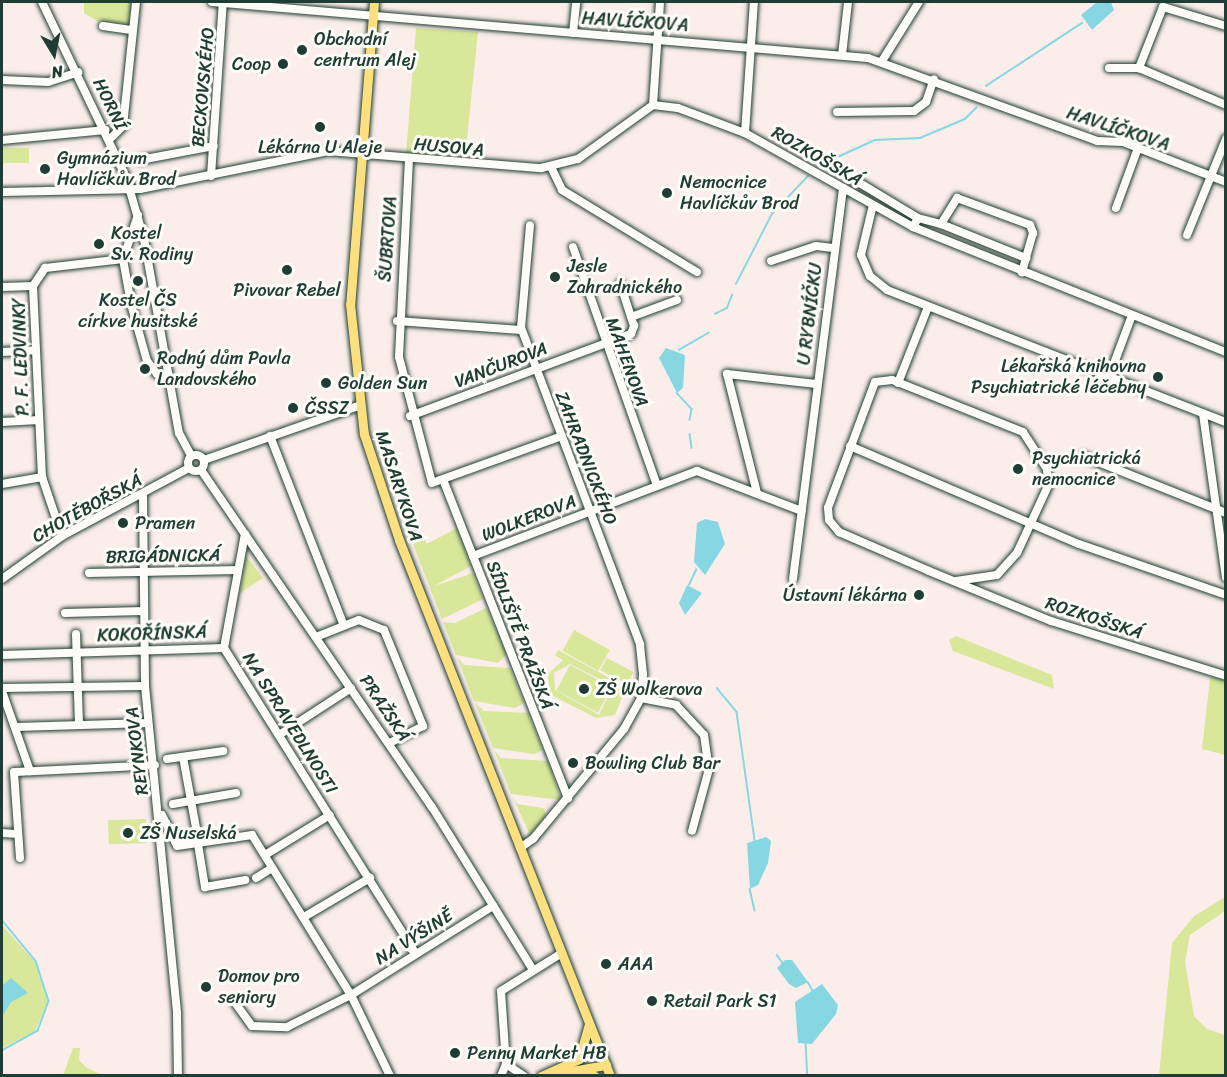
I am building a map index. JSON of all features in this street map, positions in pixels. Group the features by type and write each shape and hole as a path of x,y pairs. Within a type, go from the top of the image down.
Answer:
{"main road":[{"name":"MASARYKOVA","path":"374,2 350,304 358,406 391,520 562,953"},
{"path":"562,953 610,1076"},
{"path":"543,1076 579,1059 589,1023"},
{"path":"543,1076 606,1065"},
{"path":"572,1076 595,1076"}],"street":[{"name":"HORNÍ","path":"42,2 111,138 130,190 138,215 179,433 191,456"},
{"path":"111,138 123,126 136,2"},
{"name":"HAVLÍČKOVA","path":"212,2 752,47 882,61 1097,141 1138,148 1226,182"},
{"name":"BECKOVSKÉHO","path":"211,176 223,2"},
{"path":"573,33 576,2"},
{"path":"660,2 653,105 678,108 745,133 754,2"},
{"path":"842,55 848,2"},
{"path":"882,61 919,2"},
{"path":"1139,68 1163,7 1226,26"},
{"path":"104,26 133,30"},
{"path":"1109,68 1139,68 1226,105"},
{"path":"2,80 48,82 78,72"},
{"path":"837,112 914,111 926,102 934,79"},
{"name":"HUSOVA","path":"2,192 130,190 211,176 324,152 551,167 578,159 653,105"},
{"path":"2,140 106,130"},
{"name":"ROZKOŠSKÁ","path":"745,133 913,227 1226,352"},
{"path":"1187,235 1226,139"},
{"path":"140,160 214,146"},
{"path":"1116,207 1138,148"},
{"name":"ŠUBRTOVA","path":"397,321 409,159"},
{"path":"551,167 562,190 697,272"},
{"path":"853,179 918,218 941,224 1026,258"},
{"name":"U RYBNÍČKU","path":"793,579 833,248 843,188"},
{"path":"941,224 957,198 1030,225 1033,233 1022,272"},
{"name":"ROZKOŠSKÁ","path":"873,205 860,245 865,266 886,290 1226,423"},
{"path":"138,215 123,259 145,356 157,374 169,376"},
{"path":"913,227 918,218"},
{"name":"ZAHRADNICKÉHO","path":"520,848 568,799 624,729 640,698 640,644 521,330 530,225"},
{"name":"U RYBNÍČKU","path":"771,261 816,246 833,248"},
{"name":"MAHENOVA","path":"573,247 603,342 657,486"},
{"name":"P. F. LEDVINKY","path":"62,536 42,477 33,286 45,268 123,259"},
{"path":"620,283 632,317 677,300"},
{"path":"2,287 33,286"},
{"path":"928,307 898,382 1023,432 1049,481 1034,525 997,575 956,581"},
{"path":"1109,377 1132,315"},
{"name":"VANČUROVA","path":"411,416 603,342 631,334 632,317"},
{"path":"521,330 397,321 411,416 434,484 562,436"},
{"path":"2,352 36,350"},
{"name":"U RYBNÍČKU","path":"757,493 727,374 816,384"},
{"name":"ROZKOŠSKÁ","path":"898,382 882,380 870,388 828,508 834,528 1051,621 1226,676"},
{"path":"204,460 201,470 189,468 191,456 204,460 358,406"},
{"path":"1203,414 1226,577"},
{"path":"2,422 39,420"},
{"path":"270,436 343,623"},
{"path":"850,446 1034,525 1226,595"},
{"path":"1083,456 1226,513"},
{"name":"CHOTĚBOŘSKÁ","path":"2,579 62,536 143,495 189,468"},
{"name":"PRAŽSKÁ","path":"201,470 389,743 533,970"},
{"name":"WOLKEROVA","path":"472,556 697,471 757,493"},
{"path":"2,484 42,477"},
{"name":"SÍDLIŠTĚ PRAŽSKÁ","path":"444,482 568,799"},
{"path":"757,493 802,511"},
{"name":"REYNKOVA","path":"143,495 141,571 145,687 155,765 179,1037 178,1076"},
{"name":"KOKOŘÍNSKÁ","path":"2,655 224,648 245,534"},
{"name":"BRIGÁDNICKÁ","path":"89,573 238,570"},
{"path":"65,613 143,611"},
{"path":"316,637 343,623 364,620 381,627 402,671 423,726 389,743"},
{"path":"76,634 79,725"},
{"name":"NA SPRAVEDLNOSTI","path":"224,648 416,954"},
{"path":"30,771 2,690 145,687"},
{"path":"279,735 351,688"},
{"path":"640,698 676,705 704,735 709,769 692,831"},
{"path":"16,727 148,723"},
{"path":"167,759 223,751"},
{"path":"183,757 205,887 245,880"},
{"path":"20,858 14,772 155,765"},
{"path":"173,804 236,793"},
{"path":"159,807 177,846 252,835 351,995 390,1076"},
{"name":"NA SPRAVEDLNOSTI","path":"265,855 330,815"},
{"path":"2,833 18,834"},
{"path":"256,878 272,868"},
{"path":"304,917 370,878"},
{"name":"NA VÝŠINĚ","path":"237,1004 252,1026 275,1030 351,995 493,906"},
{"path":"501,1076 506,1064 500,998 502,989 562,953"},
{"path":"506,1064 524,1076"}],"green space":[{"path":"84,2 134,2 132,24 97,21 84,13"},
{"path":"416,28 478,32 466,149 454,148 449,156 406,153"},
{"path":"2,148 29,148 29,163 2,163"},
{"path":"457,528 471,566 434,586 473,573 483,599 442,619 413,544 424,539 427,544"},
{"path":"246,556 263,578 240,593 245,558"},
{"path":"486,608 507,654 498,663 456,655 443,622 455,623"},
{"name":"ZŠ Wolkerova","path":"574,630 610,650 598,671 562,651"},
{"path":"956,636 1052,675 1054,689 953,651 949,640"},
{"path":"558,650 626,687 615,715 596,718 549,694 548,674 563,660 555,655","holes":["570,664 613,686 599,715 555,690 554,673"]},
{"path":"457,657 464,665 510,668 524,703 515,708 474,701"},
{"name":"ZŠ Wolkerova","path":"607,658 633,672 627,684 600,670"},
{"name":"ZŠ Wolkerova","path":"570,665 611,687 598,713 556,691"},
{"path":"1210,678 1225,680 1225,755 1202,749"},
{"path":"475,703 484,711 528,713 543,750 534,754 493,748"},
{"path":"494,750 501,758 548,761 561,800 511,794"},
{"path":"512,796 517,804 544,808 546,816 530,835"},
{"name":"ZŠ Nuselská","path":"146,819 147,843 109,844 108,820"},
{"path":"1225,897 1225,911 1190,935 1185,962 1194,1016 1207,1029 1225,1035 1225,1075 1159,1075 1172,943 1194,916"},
{"path":"2,925 35,962 48,1001 35,1032 2,1048"},
{"path":"73,1048 80,1048 79,1060 86,1067 102,1075 63,1075"}],"water":[{"path":"1097,2 1111,2 1114,10 1092,30 1081,15"},
{"path":"666,348 685,355 683,388 677,393 659,358"},
{"path":"705,519 718,522 725,544 705,575 694,562 697,523"},
{"path":"687,585 702,593 685,615 679,603"},
{"path":"766,837 771,841 768,863 758,885 750,889 747,843"},
{"path":"785,960 792,960 808,982 796,988 789,984 777,968"},
{"path":"11,978 28,993 11,1002 2,1017 3,985"},
{"path":"822,984 838,1005 836,1014 812,1044 798,1043 795,1002"}],"waterway":[{"path":"986,86 1082,23"},
{"path":"820,165 875,140 920,138 965,119 976,108"},
{"path":"736,284 772,214 808,176"},
{"path":"715,314 727,308 732,295"},
{"path":"679,350 709,333"},
{"path":"677,393 692,409 690,420"},
{"path":"690,434 692,448"},
{"path":"689,585 696,570"},
{"path":"717,688 737,712 755,840"},
{"path":"750,889 755,910"},
{"path":"2,920 36,961 49,1001 38,1031 2,1051"},
{"path":"777,955 783,963"},
{"path":"808,982 813,991"},
{"path":"806,1043 808,1076"}],"place":[{"name":"Obchodní centrum Alej","path":"302,50"},
{"name":"Coop","path":"283,64"},
{"name":"Lékárna U Aleje","path":"320,127"},
{"name":"Gymnázium Havlíčkův Brod","path":"45,169"},
{"name":"Nemocnice Havlíčkův Brod","path":"667,193"},
{"name":"Kostel Sv. Rodiny","path":"99,244"},
{"name":"Pivovar Rebel","path":"287,270"},
{"name":"Jesle Zahradnického","path":"555,277"},
{"name":"Kostel ČS církve husitské","path":"138,281"},
{"name":"Rodný dům Pavla Landovského","path":"145,369"},
{"name":"Lékařská knihovna Psychiatrické léčebny","path":"1158,377"},
{"name":"Golden Sun","path":"326,383"},
{"name":"ČSSZ","path":"293,408"},
{"name":"Psychiatrická nemocnice","path":"1018,469"},
{"name":"Pramen","path":"123,523"},
{"name":"Ústavní lékárna","path":"919,595"},
{"name":"ZŠ Wolkerova","path":"584,689"},
{"name":"Bowling Club Bar","path":"573,763"},
{"name":"ZŠ Nuselská","path":"128,833"},
{"name":"AAA","path":"606,964"},
{"name":"Domov pro seniory","path":"206,987"},
{"name":"Retail Park S1","path":"652,1001"},
{"name":"Penny Market HB","path":"455,1053"}]}
